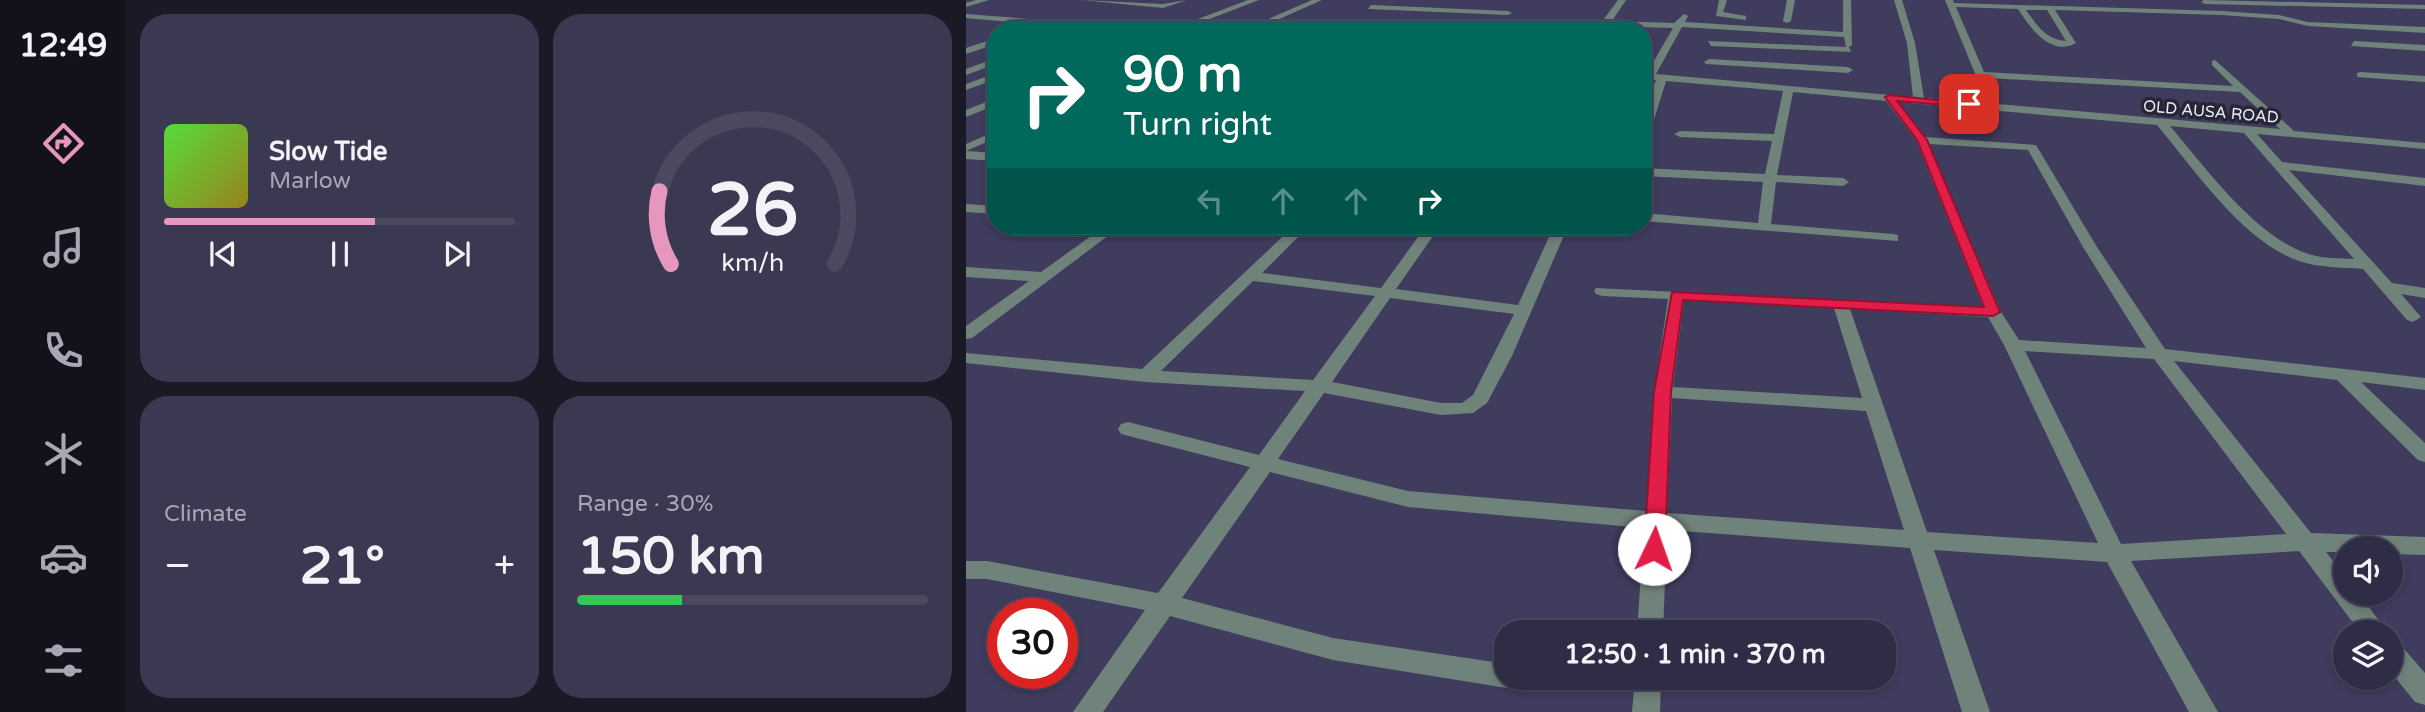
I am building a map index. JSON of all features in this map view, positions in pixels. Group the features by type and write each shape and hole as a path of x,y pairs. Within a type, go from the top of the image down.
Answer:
{"street":[{"path":"966,5 985,0"},
{"path":"1084,0 1163,6"},
{"path":"1138,15 1183,0"},
{"path":"1198,21 1255,0"},
{"path":"1309,0 1317,0"},
{"path":"1268,21 1317,0"},
{"path":"1351,21 1382,0"},
{"path":"1451,11 1463,0"},
{"path":"1607,21 1622,0"},
{"path":"1721,16 1718,10 1723,0"},
{"path":"1787,21 1791,0"},
{"path":"1847,0 1849,94"},
{"path":"1898,0 1911,43 1919,100"},
{"path":"2388,0 2425,18"},
{"path":"2211,13 2200,3 2244,1 2425,7"},
{"path":"1994,107 1950,2 2279,17 2308,24 2425,30"},
{"path":"2320,3 2367,27"},
{"path":"2021,5 2045,39 2057,44 2072,43 2050,8"},
{"path":"1371,7 1451,11 1511,10 1500,21"},
{"path":"1652,66 1687,15 1787,21 1848,30"},
{"path":"966,16 1024,21"},
{"path":"992,21 999,19"},
{"path":"1117,21 1125,19"},
{"path":"966,28 987,22"},
{"path":"1652,25 1848,30"},
{"path":"1711,43 1848,50"},
{"path":"966,51 987,44"},
{"path":"2354,44 2425,48"},
{"path":"1709,62 1848,70"},
{"path":"2215,63 2291,134"},
{"path":"966,72 987,64"},
{"path":"1981,75 2242,89"},
{"path":"2360,75 2425,79"},
{"name":"OLD AUSA ROAD","path":"1652,76 2425,146"},
{"path":"1652,108 1662,77"},
{"path":"966,87 987,79"},
{"path":"1764,228 1770,178 1789,89"},
{"path":"1889,97 1922,140 1993,312 2013,345 2114,553 2204,712"},
{"path":"966,114 987,105"},
{"path":"2160,122 2258,229 2286,250 2303,258 2364,265"},
{"path":"2248,131 2364,265 2413,317"},
{"path":"1680,134 1778,138"},
{"path":"966,136 987,136"},
{"path":"966,148 987,138"},
{"path":"1922,140 2032,147 2090,247 2159,354 2302,542 2365,620"},
{"path":"966,155 987,156"},
{"path":"2277,165 2425,182"},
{"path":"1652,172 1843,182"},
{"path":"2410,180 2425,193"},
{"path":"966,208 987,209"},
{"path":"1652,218 1893,238"},
{"path":"966,334 1102,235"},
{"path":"1145,376 1292,235"},
{"path":"1087,712 1427,235"},
{"path":"966,358 1145,376 1320,386 1441,409 1466,409 1480,399 1557,235"},
{"path":"966,272 1044,277"},
{"path":"1249,276 1523,310"},
{"path":"2385,287 2425,293"},
{"path":"1602,291 1993,312"},
{"path":"1651,620 1663,392 1677,295"},
{"path":"1840,303 1976,712"},
{"path":"2013,345 2159,354 2425,384"},
{"path":"2343,375 2425,455"},
{"path":"1663,392 1873,405"},
{"path":"1128,429 1408,499 1656,521 2114,553 2302,542 2425,546"},
{"path":"966,570 986,570 1164,604 1333,649 1494,674"},
{"path":"2403,667 2425,693"},
{"path":"1646,712 1647,690"}],"route":[{"path":"1654,549 1663,392 1677,295 1993,312 1922,140 1889,97 1969,104"}]}
